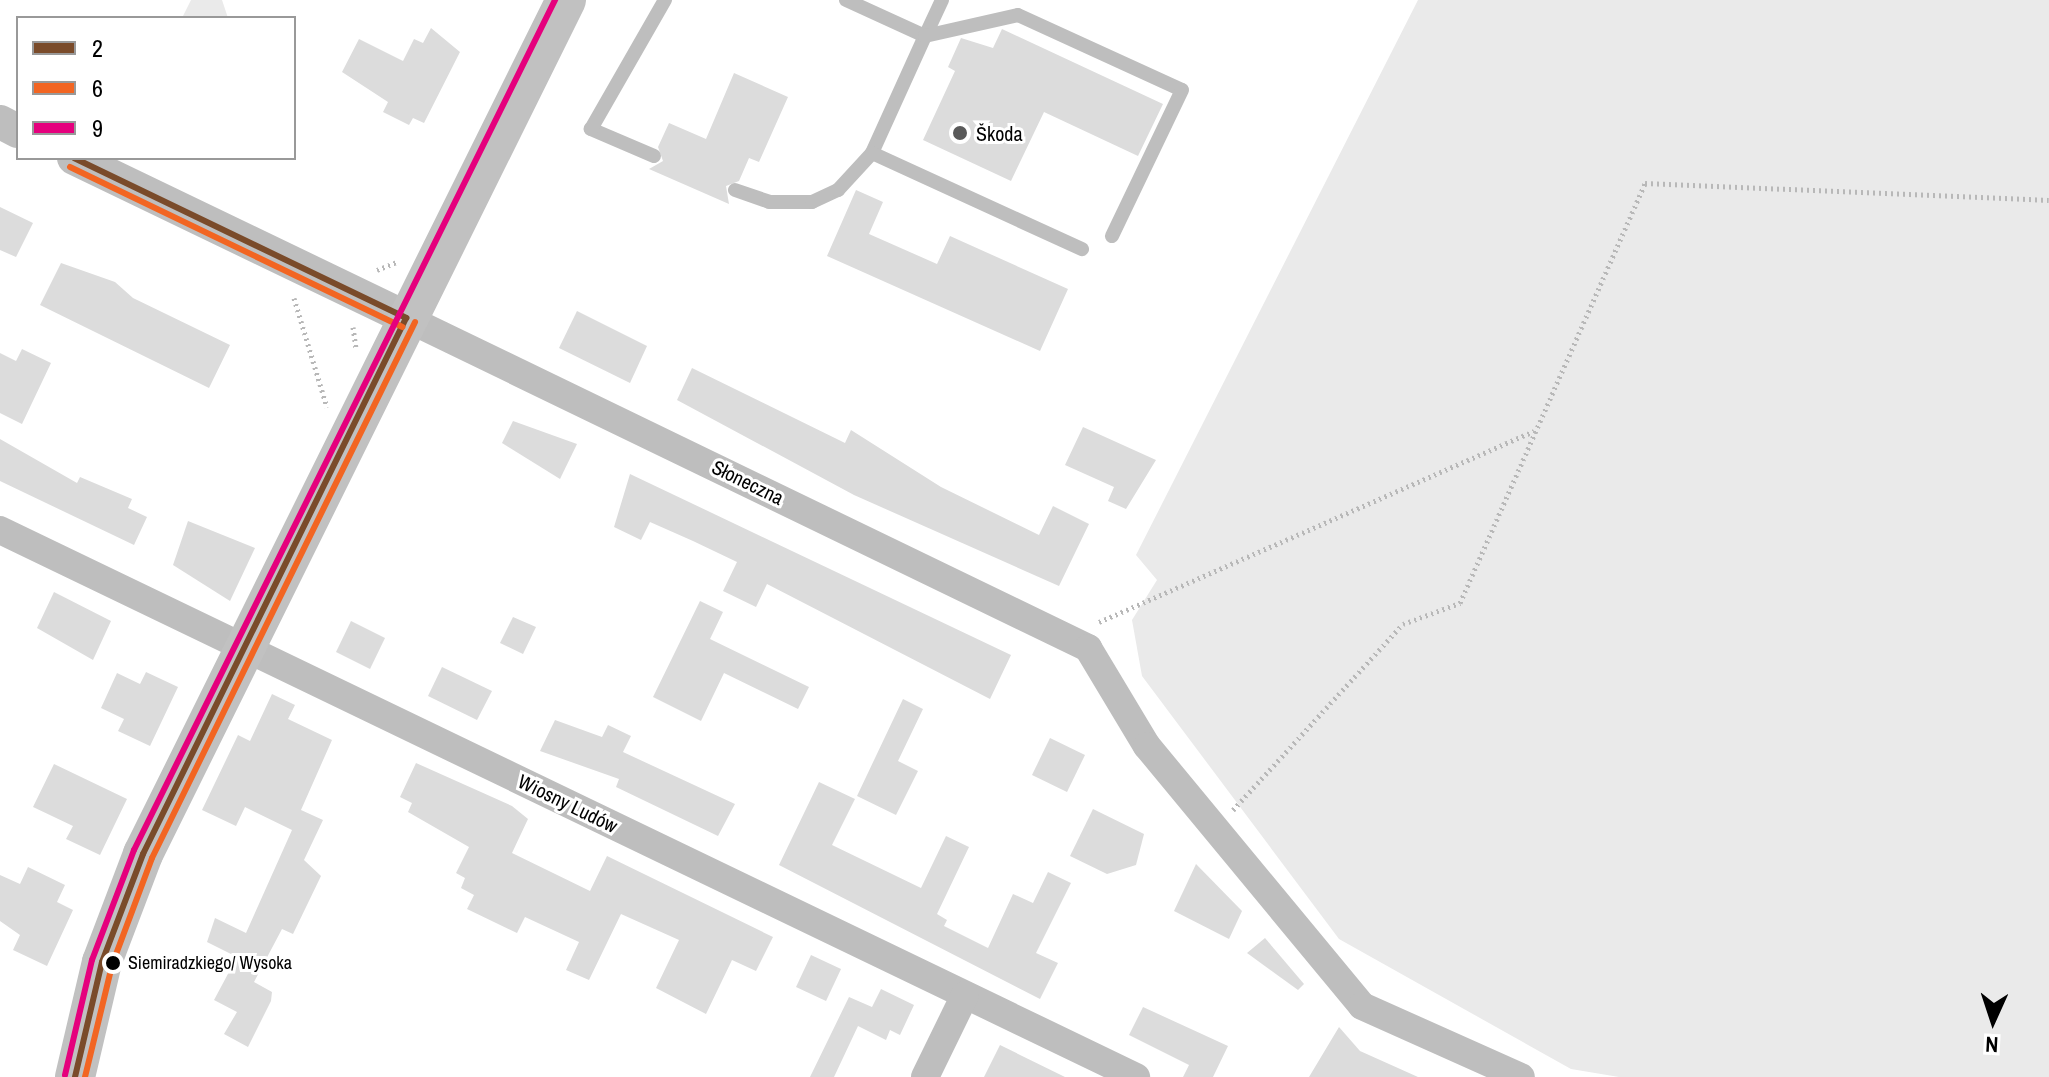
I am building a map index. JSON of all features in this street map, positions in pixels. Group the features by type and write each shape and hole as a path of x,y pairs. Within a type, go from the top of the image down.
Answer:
{"main road":[{"path":"75,1077 117,919 243,649 566,0"}],"street":[{"path":"78,160 406,318"},
{"name":"Słoneczna","path":"406,318 1094,635"},
{"name":"Wiosny Ludów","path":"0,530 1136,1077"},
{"path":"1094,635 1147,746 1362,1006 1521,1077"},
{"path":"925,1077 965,995"}],"lane":[{"path":"654,156 591,129 665,0"},
{"path":"846,0 925,36 1018,15 1182,90 1112,236"},
{"path":"735,190 769,202 812,202 838,190 872,153 942,0"},
{"path":"872,153 1082,249"}],"path":[{"path":"1216,829 1403,624 1460,603 1645,183 2049,200"},
{"path":"291,288 328,412"},
{"path":"1094,635 1536,430"}],"shaded area":[{"path":"191,0 222,0 227,16 183,16"},
{"path":"1418,0 2049,0 2049,1077 1619,1077 1571,1069 1339,939 1142,676 1132,620 1157,580 1136,555"}],"building":[{"path":"431,28 460,52 424,123 413,118 409,125 383,112 388,102 342,72 359,39 403,61 414,39 423,43"},
{"path":"1002,29 1163,104 1138,156 1044,112 1011,181 923,140 955,71 948,67 961,38 993,48"},
{"path":"734,73 788,97 759,162 749,158 739,181 726,186 729,204 649,169 663,161 658,147 669,123 706,139"},
{"path":"856,190 883,202 869,234 937,264 950,236 1068,289 1040,351 827,256"},
{"path":"0,207 33,223 16,257 0,250"},
{"path":"61,263 115,282 133,298 230,345 209,388 40,305"},
{"path":"577,311 647,346 630,383 559,348"},
{"path":"22,349 51,363 22,424 0,413 0,353 16,361"},
{"path":"692,368 845,443 851,430 941,487 1039,535 1053,506 1089,524 1059,586 854,495 677,400"},
{"path":"513,421 577,444 560,479 502,443"},
{"path":"1083,427 1156,460 1126,509 1108,501 1114,487 1065,465"},
{"path":"0,439 77,483 80,477 132,499 128,508 147,517 134,545 0,481"},
{"path":"630,474 1011,655 990,699 767,584 756,607 723,591 737,562 693,541 650,522 641,540 614,527"},
{"path":"188,521 255,548 230,601 173,565"},
{"path":"54,592 111,621 93,660 37,628"},
{"path":"700,601 723,612 710,639 809,687 798,709 724,673 701,721 653,697"},
{"path":"513,617 536,627 523,654 500,643"},
{"path":"351,621 385,638 370,669 336,652"},
{"path":"442,667 492,691 477,720 428,696"},
{"path":"146,672 178,687 150,746 118,731 124,719 101,708 117,673 140,684"},
{"path":"272,694 295,705 288,719 332,740 301,810 323,820 304,860 321,876 293,934 282,929 254,982 272,992 271,1001 248,1047 224,1034 237,1012 214,1000 237,957 207,942 215,918 246,933 292,830 245,807 236,826 202,810 238,735 250,741"},
{"path":"903,699 923,709 898,761 918,771 896,815 857,796"},
{"path":"555,720 602,737 608,725 631,736 623,752 735,804 718,836 616,787 619,779 540,751"},
{"path":"1050,738 1085,755 1067,792 1032,775"},
{"path":"416,763 512,806 528,819 512,853 590,891 607,856 773,937 756,971 732,960 706,1014 656,988 679,940 621,914 589,980 566,970 579,942 525,917 517,933 467,909 474,895 461,888 465,878 456,873 469,847 408,812 412,803 400,797"},
{"path":"54,764 127,799 100,855 66,839 73,826 33,807"},
{"path":"819,782 855,799 832,845 921,888 946,836 969,847 937,914 947,920 944,926 988,948 1013,894 1033,903 1048,872 1071,883 1036,953 1058,963 1040,999 779,865"},
{"path":"1093,809 1144,834 1136,865 1107,874 1070,856"},
{"path":"1196,864 1242,911 1229,939 1174,911"},
{"path":"28,867 65,885 57,902 73,910 47,966 13,950 20,935 0,921 0,875 20,884"},
{"path":"1265,938 1304,984 1298,990 1247,953"},
{"path":"811,955 841,969 826,1001 796,987"},
{"path":"881,989 914,1005 900,1035 890,1030 886,1040 858,1026 834,1077 810,1077 849,997 872,1007"},
{"path":"1143,1007 1228,1046 1213,1077 1183,1077 1189,1065 1129,1035"},
{"path":"1339,1027 1360,1051 1418,1077 1309,1077"},
{"path":"1000,1045 1065,1077 984,1077"}],"transit line":[{"name":"9","path":"65,1075 92,960 134,850 555,0"},
{"name":"2","path":"78,160 406,318"},
{"name":"6","path":"70,167 402,327"},
{"name":"2","path":"75,1077 102,962 143,854 406,318"},
{"name":"6","path":"85,1077 112,965 152,858 415,322"}],"place":[{"name":"Škoda","path":"960,133"},
{"name":"Siemiradzkiego/ Wysoka","path":"113,963"}]}
